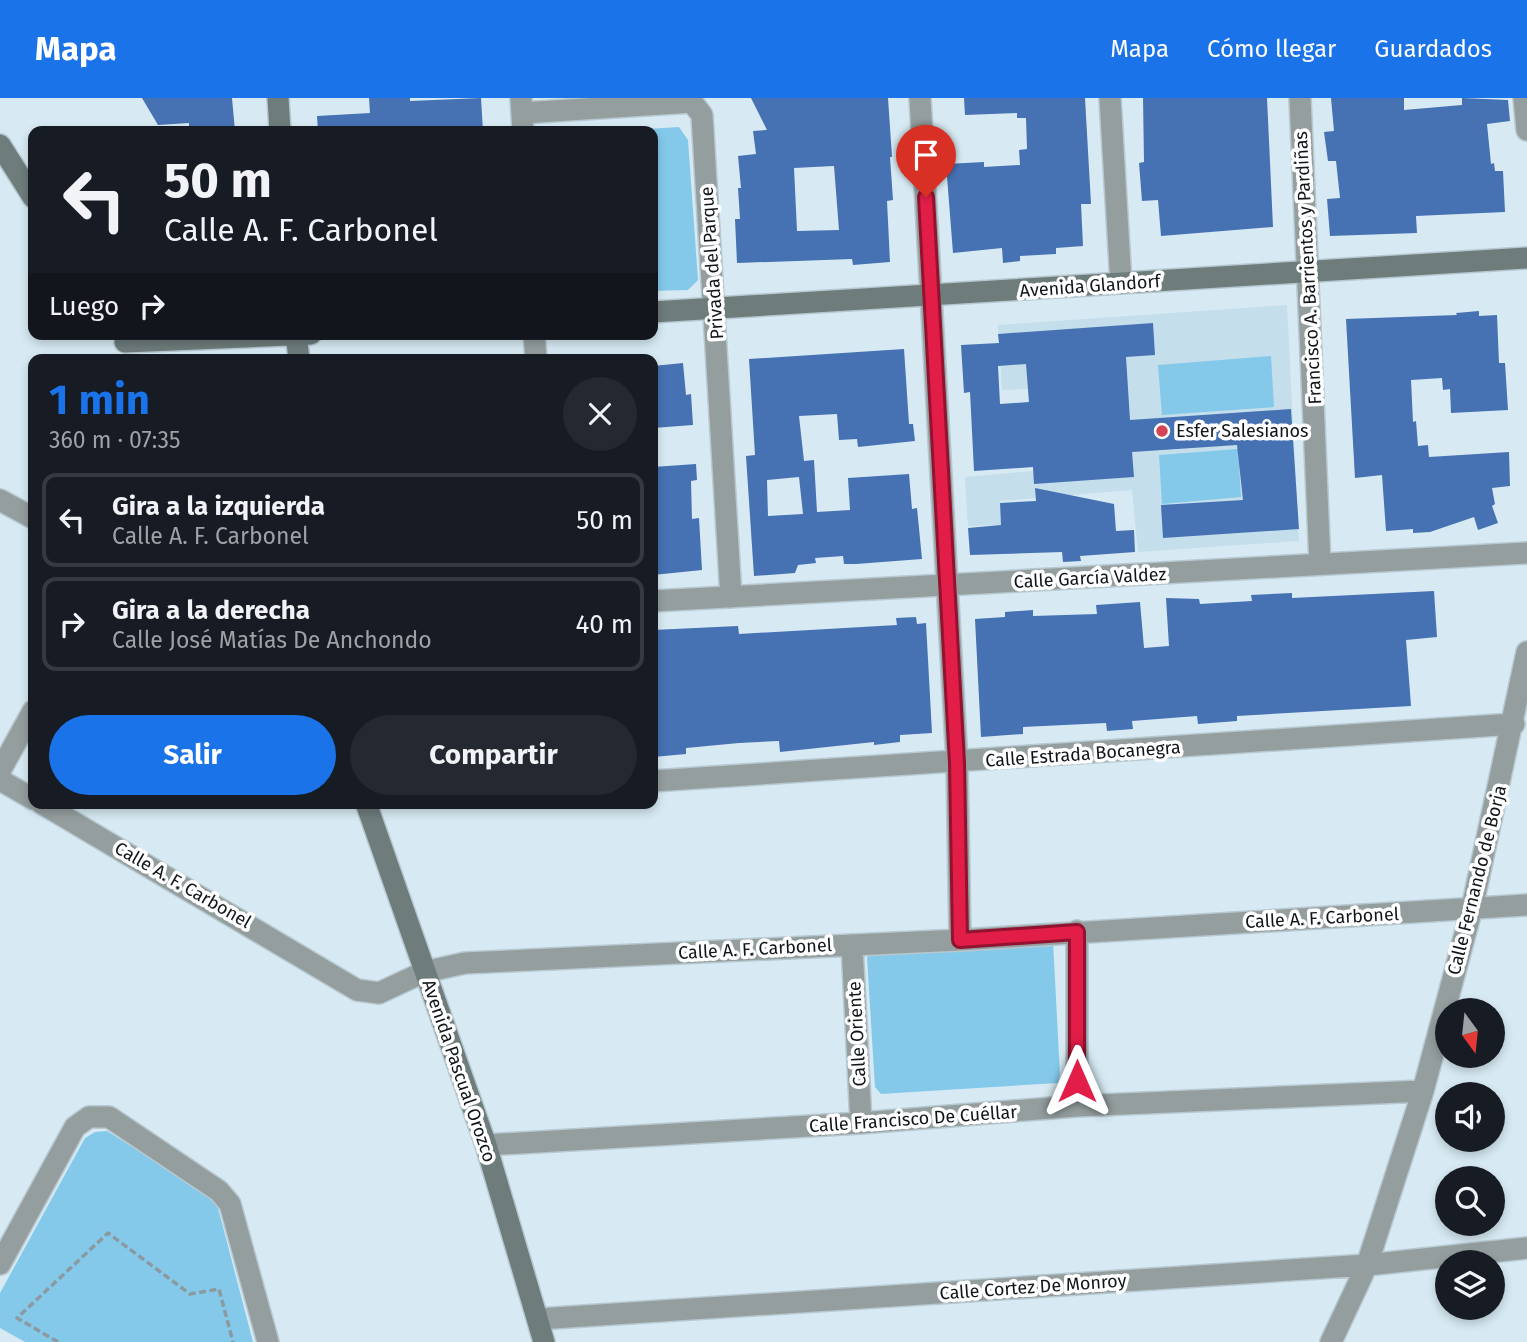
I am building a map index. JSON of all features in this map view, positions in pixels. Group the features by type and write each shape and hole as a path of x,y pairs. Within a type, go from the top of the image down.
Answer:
{"main road":[{"path":"278,98 281,126"},
{"path":"0,145 28,189"},
{"name":"Avenida Glandorf","path":"658,312 1527,258"},
{"path":"126,345 211,340"},
{"name":"Avenida Pascual Orozco","path":"368,809 486,1145 544,1342"}],"street":[{"path":"920,98 957,763 960,940"},
{"path":"1110,98 1121,284"},
{"name":"Francisco A. Barrientos y Pardiñas","path":"1300,98 1320,564"},
{"path":"1524,98 1527,130"},
{"name":"Privada del Parque","path":"522,114 692,103 702,115 731,597"},
{"path":"0,500 28,515"},
{"name":"Calle García Valdez","path":"658,601 1527,553"},
{"name":"Calle Fernando de Borja","path":"1331,1342 1367,1265 1423,1091 1472,908 1514,723 1527,652"},
{"path":"0,771 28,720"},
{"name":"Calle Estrada Bocanegra","path":"658,781 957,763 1514,723"},
{"path":"0,780 28,796"},
{"name":"Calle A. F. Carbonel","path":"51,809 357,990 379,993 424,972 465,963 960,940 1527,905"},
{"path":"1077,932 1077,1106"},
{"name":"Calle Oriente","path":"852,945 861,1124"},
{"name":"Calle Francisco De Cuéllar","path":"486,1145 861,1124 1077,1106 1423,1091"},
{"path":"0,1264 75,1127 89,1117 109,1117 219,1191 230,1204 268,1342"},
{"name":"Calle Cortez De Monroy","path":"538,1319 1367,1265 1527,1248"}],"path":[{"path":"58,1342 17,1318 108,1233 190,1294 219,1289 233,1342"}],"shaded area":[{"path":"679,127 688,140 698,280 688,290 658,291 658,128"},
{"name":"Esfer Salesianos","path":"1287,305 1299,541 1138,552 1132,490 1000,501 1001,525 968,526 965,477 1033,471 1028,389 1002,390 998,325"},
{"path":"1271,356 1274,407 1162,415 1158,365"},
{"path":"1238,449 1241,497 1162,504 1159,455"},
{"path":"1053,941 1060,1075 1058,1083 881,1094 875,1087 867,958 870,951"},
{"path":"107,1131 211,1196 217,1204 253,1342 25,1342 0,1328 0,1293 85,1138 95,1132"}],"building":[{"path":"142,98 232,98 235,126 189,126 189,123 158,125"},
{"path":"369,98 410,98 410,101 481,98 483,126 318,126 317,116 370,113"},
{"path":"751,98 888,98 893,200 887,201 890,262 853,265 852,259 737,263 735,219 740,219 738,188 741,188 738,156 756,154 753,131 767,130","holes":["834,166 839,230 797,231 794,168"]},
{"path":"964,98 1085,98 1091,204 1081,204 1083,246 1056,248 1056,254 1020,256 1020,261 1003,263 1002,248 953,253 946,164 984,162 984,167 1020,165 1019,150 1027,149 1026,118 1017,118 1017,113 965,115"},
{"path":"1143,98 1267,98 1273,227 1161,236 1158,200 1142,201 1139,163 1144,162"},
{"path":"1331,98 1404,98 1404,110 1462,105 1462,98 1508,100 1510,121 1487,124 1491,164 1494,163 1495,171 1503,171 1505,212 1416,216 1417,233 1330,236 1327,199 1340,198 1336,161 1328,161 1324,132 1334,131"},
{"path":"1479,311 1479,316 1497,315 1499,363 1505,363 1508,410 1451,413 1450,389 1443,390 1442,378 1411,380 1413,422 1416,421 1418,446 1428,445 1429,457 1509,452 1510,486 1492,488 1495,504 1492,506 1498,523 1478,530 1474,517 1430,532 1413,533 1413,529 1386,531 1382,475 1355,478 1346,319 1457,315 1456,313"},
{"path":"1153,323 1155,355 1126,357 1130,420 1291,409 1299,529 1163,538 1161,505 1243,500 1237,445 1132,452 1134,477 1034,484 1033,467 974,471 970,392 964,393 961,345 999,343 998,334","holes":["1026,364 1029,402 1000,404 998,366"]},
{"path":"904,349 909,424 913,424 915,441 858,447 857,439 839,440 837,414 799,416 804,461 814,460 817,512 850,510 848,478 909,474 912,509 917,508 922,559 844,564 843,556 815,558 816,563 798,565 795,573 754,576 746,456 755,455 749,359","holes":["799,477 803,514 768,516 767,480"]},
{"path":"683,363 686,395 691,394 693,425 658,428 658,366"},
{"path":"696,464 697,480 691,481 692,519 699,518 702,570 658,574 658,467"},
{"path":"1035,488 1114,504 1116,531 1134,530 1135,552 1080,556 1081,561 1063,562 1062,552 970,555 968,528 1001,525 1000,503 1036,501"},
{"path":"1434,591 1437,637 1406,640 1411,706 1237,716 1237,721 1198,724 1197,716 1132,721 1133,729 1107,731 1106,723 1023,727 1023,734 981,737 975,619 1005,617 1005,612 1033,610 1033,616 1097,614 1096,605 1140,602 1144,648 1169,646 1166,598 1199,599 1200,604 1252,601 1251,595 1292,593 1292,598"},
{"path":"916,617 917,624 926,623 932,733 900,735 900,742 874,745 874,742 780,752 779,741 739,743 686,748 686,754 658,757 658,630 738,626 739,634 897,625 896,618"}],"place":[{"name":"Esfer Salesianos","path":"1162,431"}],"route":[{"path":"926,197 957,763 960,940 1077,932 1077,1081"}]}
